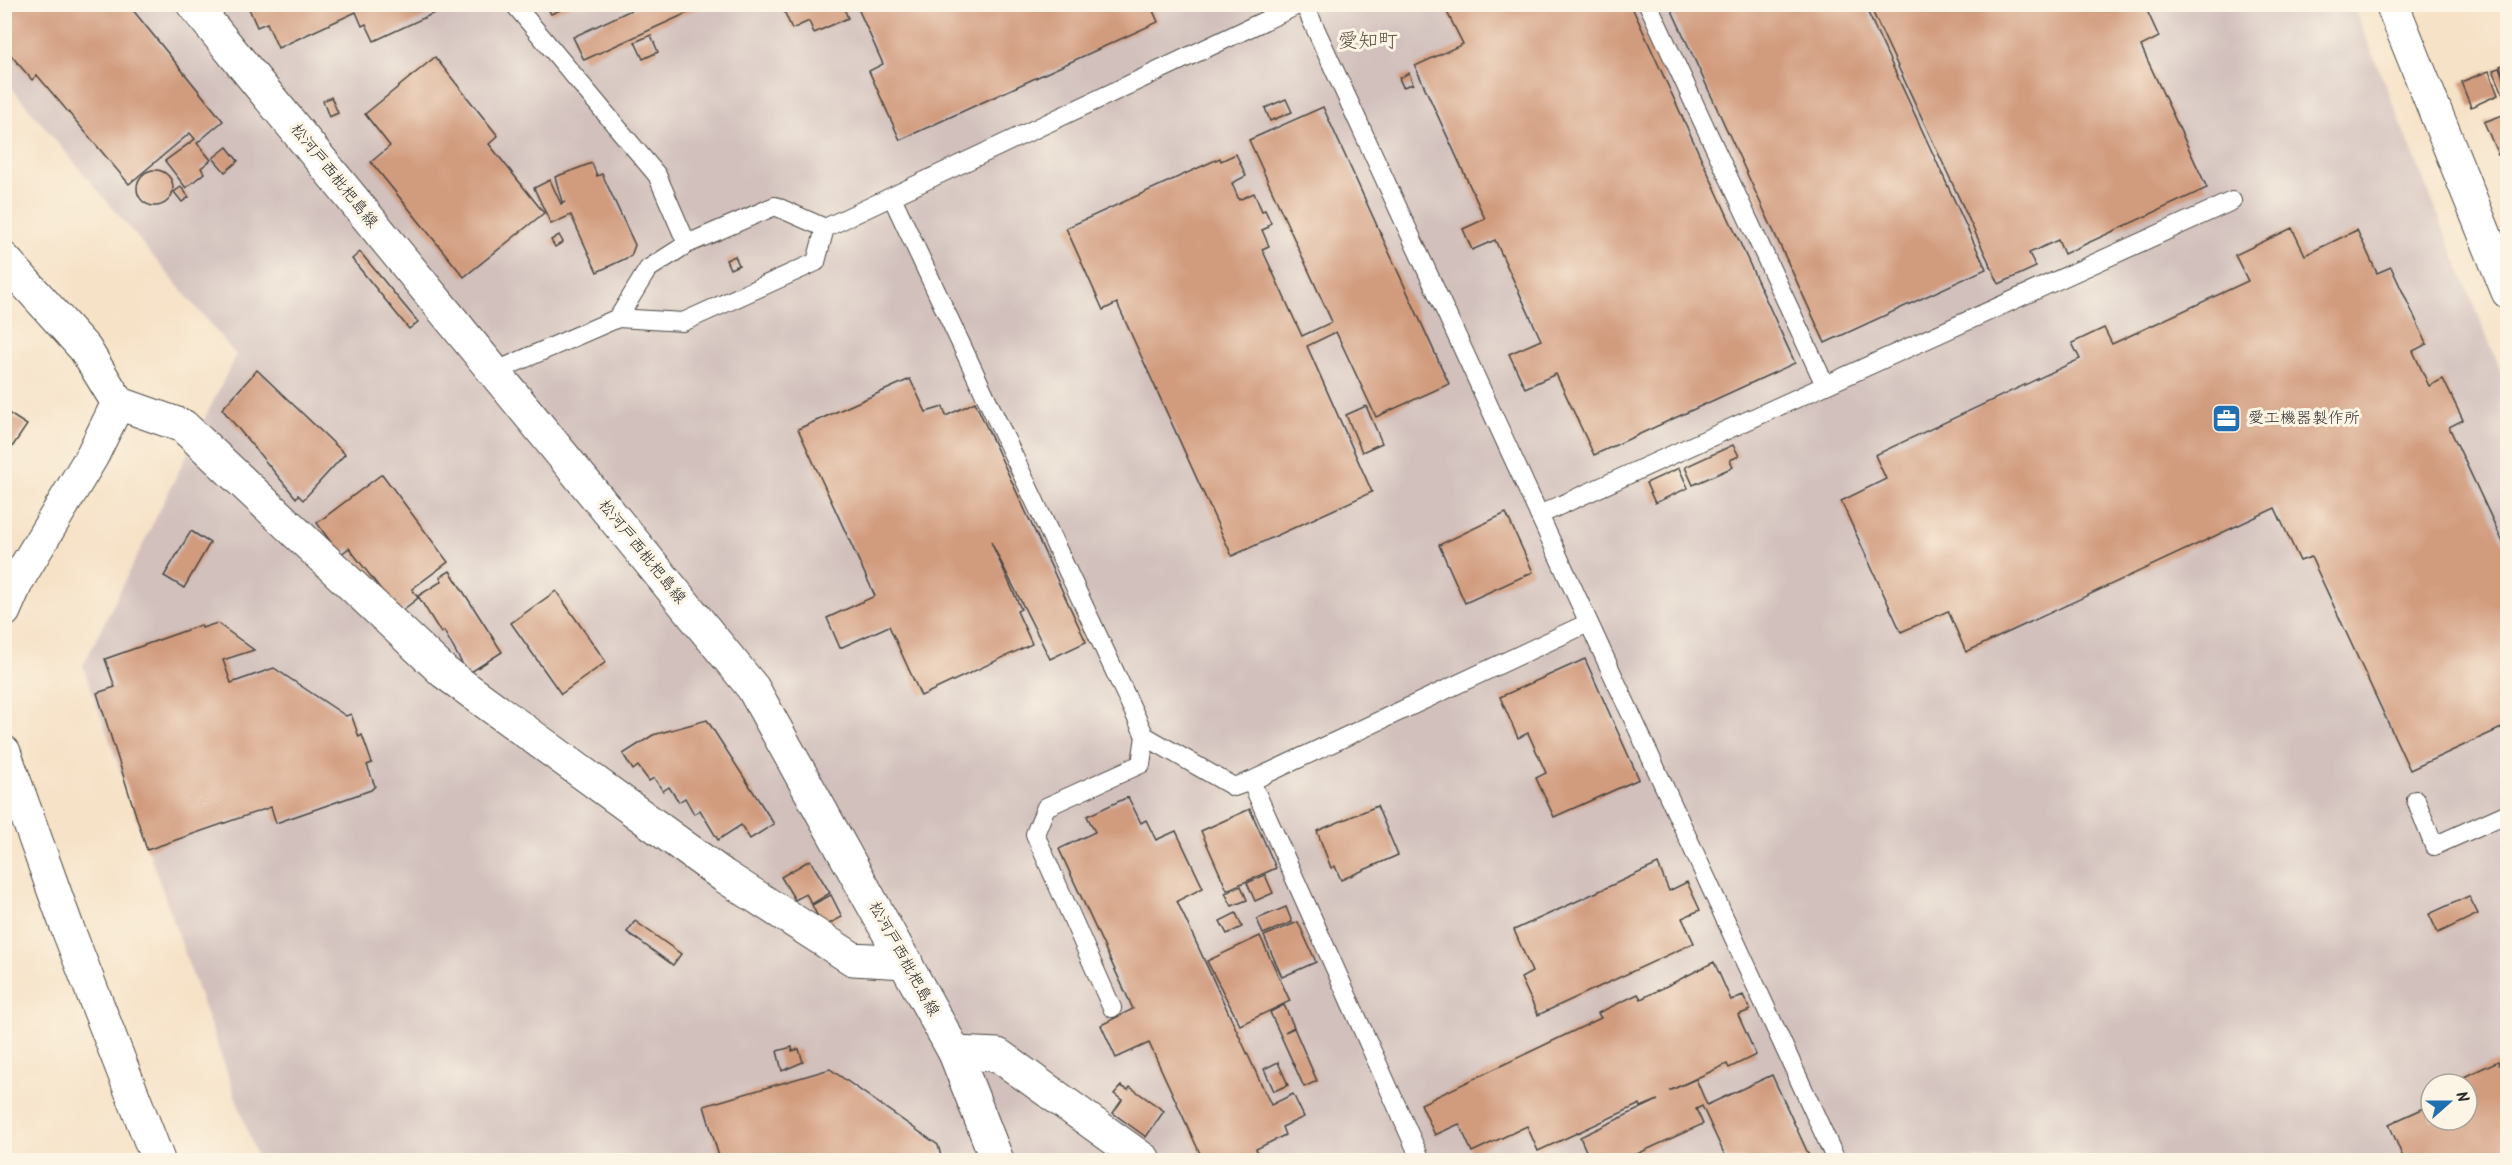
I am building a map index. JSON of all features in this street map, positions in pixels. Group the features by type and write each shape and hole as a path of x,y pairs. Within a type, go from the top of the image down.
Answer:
{"street":[{"name":"松河戸西枇杷島線","path":"193,4 753,688 956,1053 998,1161"},
{"path":"2392,4 2508,292"},
{"path":"4,259 85,349 118,403 183,426 444,672 715,869 853,958 906,963"},
{"path":"4,611 17,581 92,456 118,403"},
{"path":"4,752 67,927 158,1161"},
{"path":"956,1053 998,1055 1144,1161"}],"lane":[{"path":"514,4 657,175 687,244"},
{"path":"494,372 618,318 682,322 816,262 825,228 1302,4 1836,1161"},
{"path":"1648,4 1825,385"},
{"path":"892,196 1145,736 1141,764 1046,807 1035,834 1112,1008"},
{"path":"1539,515 2232,201"},
{"path":"618,318 648,269 687,244 776,206 825,228"},
{"path":"1145,736 1234,787 1588,622"},
{"path":"1251,781 1420,1158"},
{"path":"2416,800 2434,846 2508,813"}],"shaded area":[{"path":"4,5 2353,5 2507,386 2507,1160 258,1160 83,666 236,355 5,80"}],"building":[{"path":"4,4 128,4 223,121 197,143 211,160 201,168 204,173 186,188 165,161 195,139 190,133 129,184 37,75 32,80 4,47"},
{"path":"247,4 438,4 441,10 374,41 366,24 362,26 356,12 278,48 267,23 257,27"},
{"path":"644,4 707,4 584,60 573,37"},
{"path":"781,4 842,4 848,18 814,33 809,21 792,29"},
{"path":"856,4 1150,4 1158,22 900,140 869,71 883,64"},
{"path":"1669,4 1864,4 1986,269 1825,343"},
{"path":"1869,4 2144,4 2159,37 2141,46 2207,188 2064,254 2058,240 2029,253 2036,267 1999,284"},
{"path":"546,5 572,5 551,14"},
{"path":"1462,5 1631,5 1795,363 1594,455 1556,374 1525,388 1509,354 1541,340 1495,240 1472,250 1463,229 1485,219 1415,66 1463,44 1447,12"},
{"path":"651,35 658,52 643,59 635,42"},
{"path":"435,57 498,136 489,144 544,213 464,277 371,162 390,146 365,114"},
{"path":"2508,63 2508,86 2507,86 2500,66"},
{"path":"2499,68 2508,87 2508,105 2493,70"},
{"path":"2489,71 2498,95 2471,107 2461,82"},
{"path":"1409,73 1413,84 1403,87 1399,78"},
{"path":"331,97 338,113 329,117 323,101"},
{"path":"1286,99 1292,112 1270,121 1265,108"},
{"path":"1323,107 1449,384 1376,417 1336,332 1307,346 1372,492 1232,556 1117,303 1103,310 1066,228 1220,158 1221,161 1236,154 1246,176 1232,183 1239,200 1254,193 1262,211 1265,210 1271,223 1269,227 1262,230 1269,246 1262,249 1302,336 1332,322 1249,140"},
{"path":"2508,113 2508,151 2498,155 2484,122"},
{"path":"227,147 238,161 225,172 213,158"},
{"path":"592,163 597,176 602,174 635,245 631,256 597,272 571,215 551,224 534,188 550,180 561,204 565,202 562,202 555,177"},
{"path":"155,170 168,175 173,188 168,201 155,206 142,201 137,188 142,175"},
{"path":"181,187 189,197 182,202 174,192"},
{"path":"2292,228 2305,255 2357,230 2377,273 2391,267 2427,344 2413,351 2429,386 2443,379 2463,420 2449,427 2508,553 2508,725 2410,770 2311,557 2300,561 2275,508 1966,652 1948,611 1901,632 1841,501 1886,479 1875,455 2080,359 2072,343 2104,328 2112,344 2248,281 2235,255"},
{"path":"559,235 563,242 555,247 551,240"},
{"path":"360,252 418,322 409,329 352,259"},
{"path":"735,256 739,265 730,269 726,260"},
{"path":"257,370 345,454 303,500 298,495 296,498 222,409"},
{"path":"910,379 926,412 943,407 946,416 975,402 1086,642 1050,659 991,542 1021,609 1017,611 1032,644 921,696 889,626 840,648 827,618 875,596 798,429"},
{"path":"1366,406 1382,443 1362,452 1346,415"},
{"path":"4,412 27,425 4,459"},
{"path":"1733,445 1739,456 1730,460 1733,467 1693,485 1685,467"},
{"path":"1679,468 1688,488 1655,503 1646,483"},
{"path":"382,474 448,562 412,589 418,598 399,613 349,548 340,555 317,523"},
{"path":"1506,513 1533,572 1465,603 1439,545"},
{"path":"191,531 210,543 184,588 164,576"},
{"path":"450,571 502,652 468,674 444,631 441,633 418,596 442,581 440,577"},
{"path":"556,591 606,662 561,694 511,623"},
{"path":"217,623 254,650 223,660 231,683 274,668 346,716 351,714 359,737 362,735 372,763 367,765 375,786 371,790 276,823 271,807 147,850 97,693 115,687 105,659 201,625 202,628"},
{"path":"1585,659 1639,779 1554,817 1536,778 1546,773 1528,733 1518,738 1500,697"},
{"path":"707,720 774,824 750,839 741,825 718,840 700,810 694,814 685,798 679,802 669,787 663,791 654,778 649,781 638,766 633,770 623,754 653,735"},
{"path":"1128,797 1141,823 1146,820 1156,840 1176,831 1203,888 1177,901 1271,1105 1293,1094 1304,1117 1282,1127 1285,1135 1256,1149 1262,1160 1203,1160 1149,1043 1116,1058 1101,1025 1133,1009 1059,849 1095,832 1087,816"},
{"path":"1377,806 1398,855 1341,880 1335,866 1331,868 1317,831"},
{"path":"1250,809 1276,868 1227,890 1201,831"},
{"path":"810,860 830,893 812,904 806,894 795,900 781,877"},
{"path":"1658,864 1669,891 1687,882 1700,910 1682,918 1694,943 1538,1015 1521,978 1532,972 1514,930"},
{"path":"1265,875 1273,893 1255,901 1247,883"},
{"path":"1241,886 1247,900 1232,906 1225,893"},
{"path":"831,895 842,917 823,927 812,905"},
{"path":"2469,896 2478,914 2438,933 2429,914"},
{"path":"1286,907 1292,922 1263,934 1257,919"},
{"path":"1236,913 1242,927 1227,934 1220,921"},
{"path":"635,921 681,954 673,965 627,932"},
{"path":"1298,922 1316,962 1282,977 1264,936"},
{"path":"1260,936 1290,1001 1240,1025 1207,961"},
{"path":"1714,962 1731,1000 1743,995 1750,1010 1738,1015 1756,1055 1729,1068 1727,1064 1669,1091 1696,1079 1707,1105 1772,1075 1811,1160 1727,1160 1702,1106 1696,1109 1703,1124 1624,1160 1590,1160 1580,1137 1658,1100 1641,1107 1640,1104 1538,1151 1527,1126 1472,1152 1459,1124 1435,1135 1421,1104 1601,1018 1598,1013 1638,994 1641,999"},
{"path":"1284,1005 1294,1027 1285,1032 1294,1028 1317,1081 1304,1087 1270,1012"},
{"path":"792,1047 792,1051 799,1049 803,1062 782,1071 777,1051"},
{"path":"2508,1060 2508,1158 2501,1160 2404,1160 2389,1124 2419,1110 2419,1132 2479,1132 2479,1072 2475,1072 2498,1061 2499,1064"},
{"path":"1278,1062 1288,1085 1274,1091 1264,1069"},
{"path":"830,1069 938,1145 942,1160 720,1160 704,1106"},
{"path":"1121,1086 1128,1090 1130,1087 1164,1111 1146,1137 1113,1113 1122,1100 1114,1094"}],"place":[{"name":"愛工機器製作所","path":"2227,418"}],"district":[{"name":"愛知町","path":"1368,42"}]}
